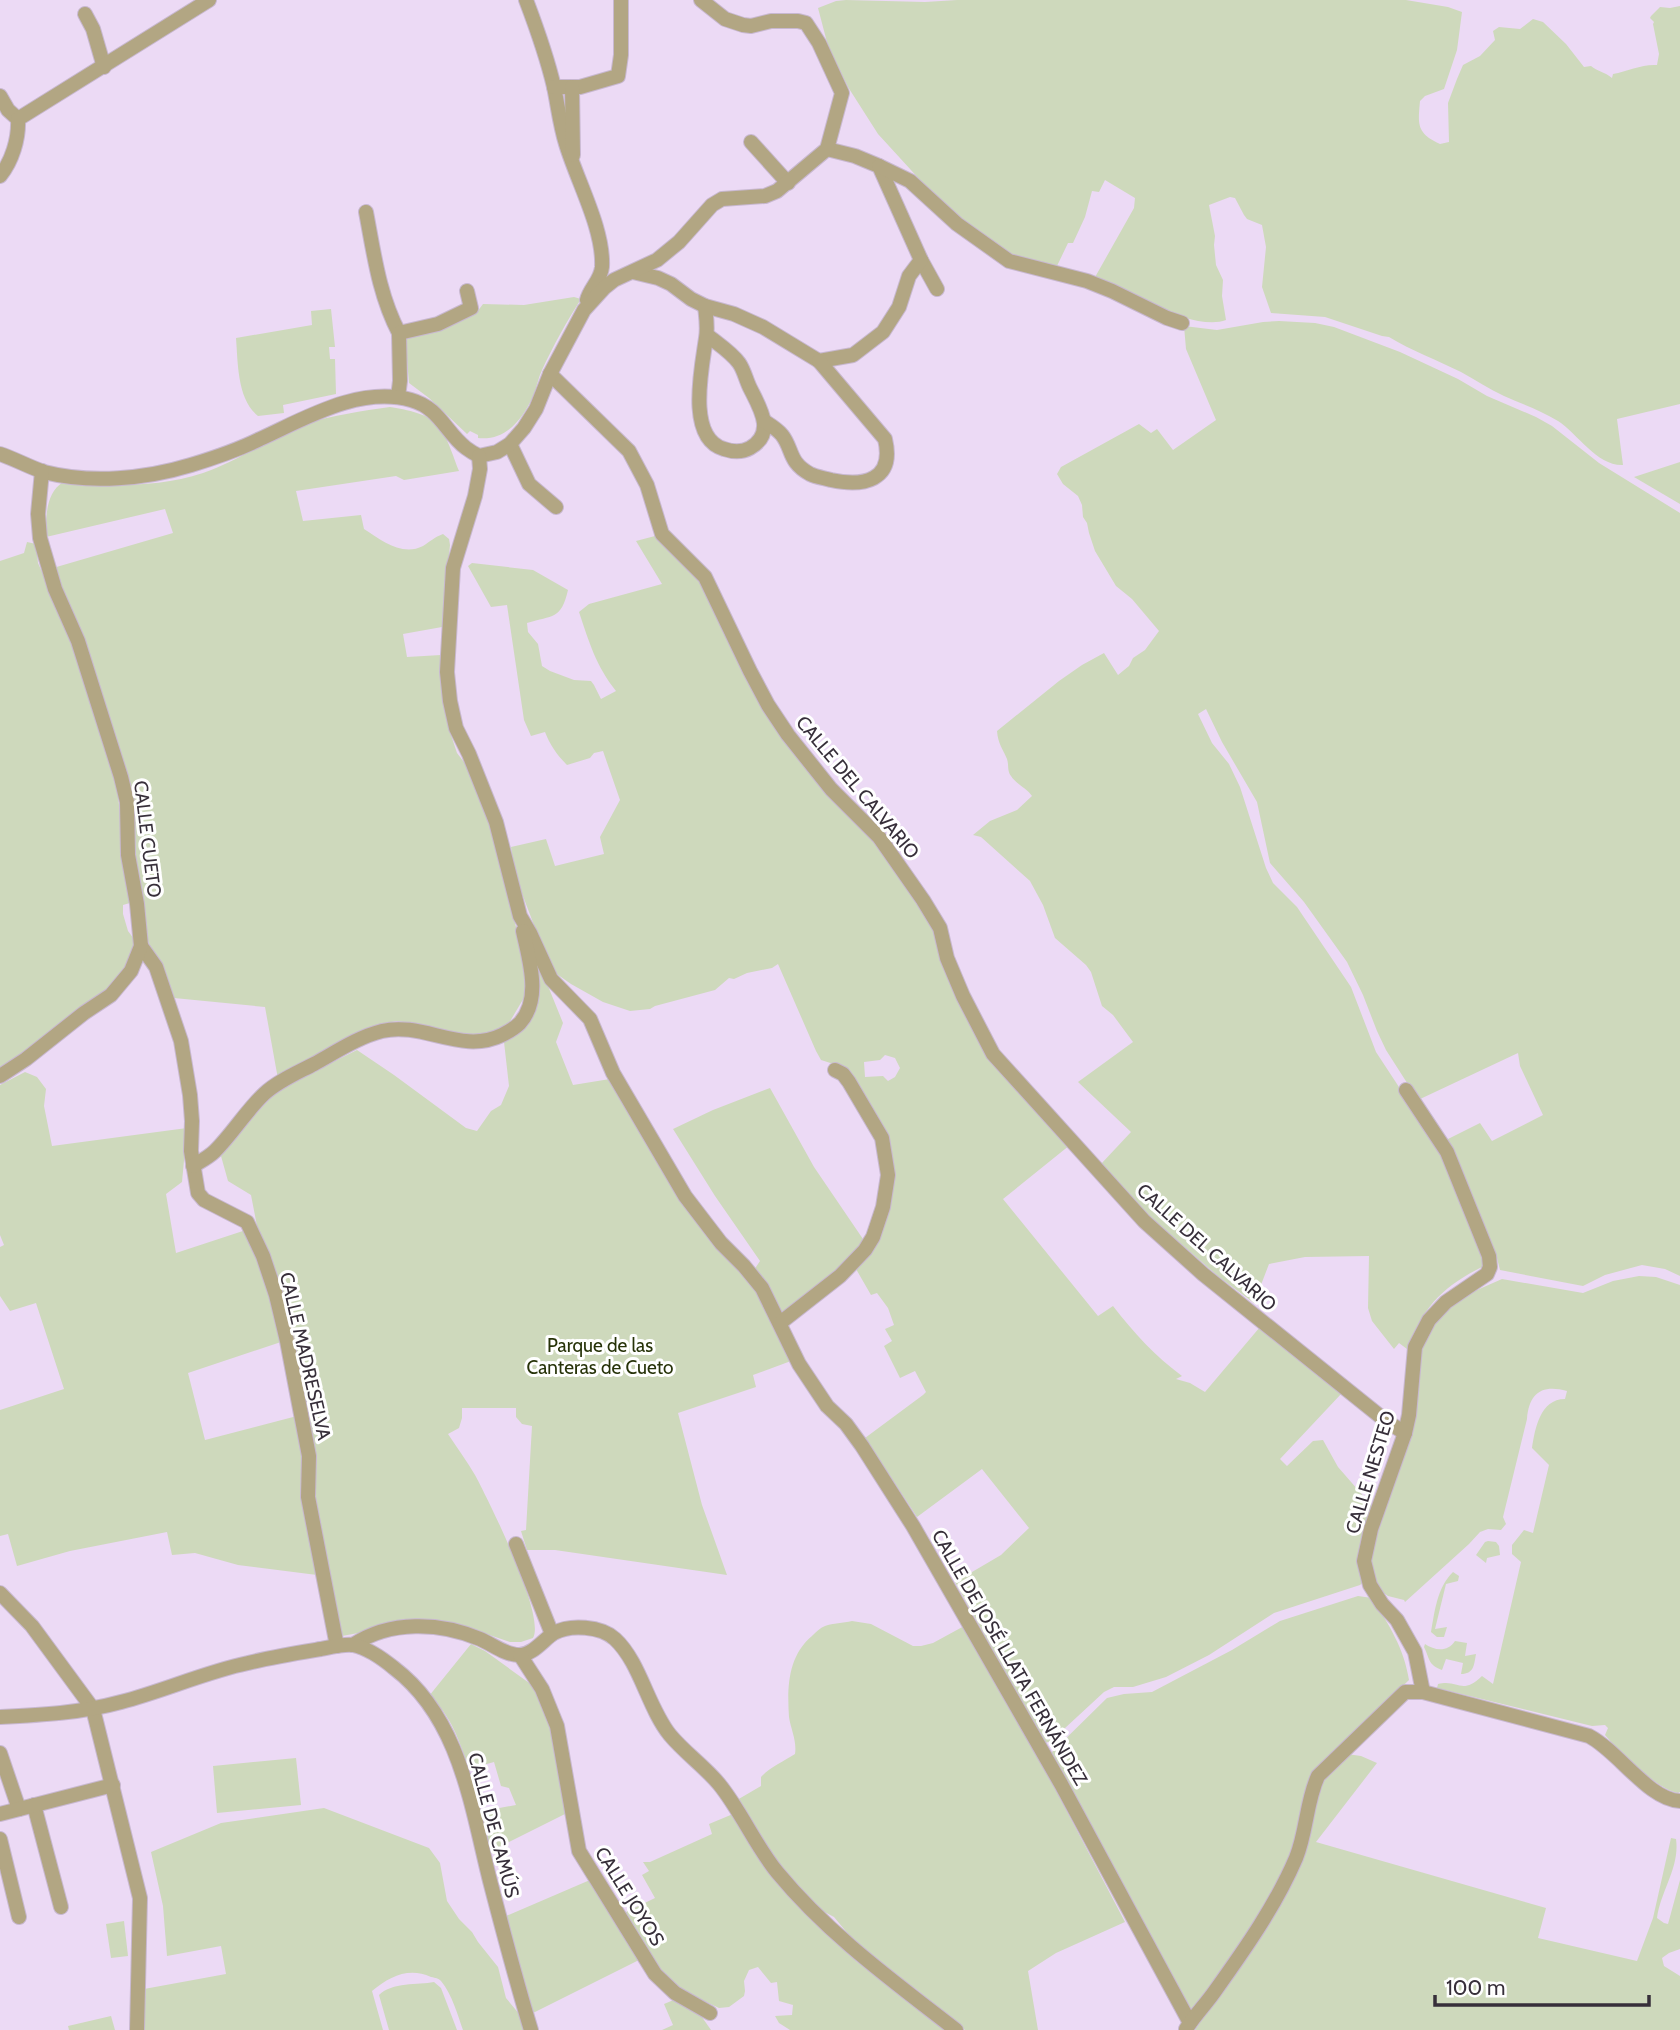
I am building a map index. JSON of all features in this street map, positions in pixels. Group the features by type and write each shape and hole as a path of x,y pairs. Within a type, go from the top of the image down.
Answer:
{"street":[{"path":"18,119 209,0"},
{"path":"0,454 42,471 93,479 156,474 234,450 323,409 378,396 413,400 439,416 464,447 479,456 497,452 510,443 536,409 550,374 585,309 589,293 602,269 601,247 585,196 572,167 554,87 526,0"},
{"path":"554,87 580,87 618,76 621,55 621,0"},
{"path":"585,309 614,281 657,260 679,243 712,205 722,199 765,196 788,183 827,149 842,93 819,43 806,23 771,21 751,26 743,25 725,19 701,0"},
{"path":"85,14 93,29 104,67"},
{"path":"572,87 572,167"},
{"path":"0,96 8,110 18,119"},
{"path":"0,176 10,163 18,119"},
{"path":"751,142 788,183"},
{"path":"827,149 855,156 910,180 957,223 1009,261 1020,278"},
{"path":"879,166 921,260 937,289"},
{"path":"366,212 381,289 388,312 400,333 398,397"},
{"path":"819,361 853,355 883,332 899,307 909,276 921,260"},
{"path":"1009,261 1087,281 1182,323"},
{"path":"633,272 658,278 705,306 734,314 763,327 819,361 886,439 887,458 884,468 876,478 867,482 854,483 811,475 792,458 783,436 764,421 740,364 707,335"},
{"path":"400,333 438,324 471,308 467,291"},
{"path":"705,306 707,335 699,400 702,424 710,442 734,452 746,450 758,443 762,437 764,421"},
{"name":"CALLE DEL CALVARIO","path":"550,374 629,451 647,485 663,534 705,577 750,671 781,725 808,763 879,837 923,900 940,928 947,958 993,1054 1144,1221 1203,1274 1386,1421 1405,1433"},
{"path":"510,443 528,484 556,507"},
{"name":"CALLE DE JOSÉ LLATA FERNÁNDEZ","path":"479,456 480,469 475,496 453,568 447,672 456,728 496,822 520,916 551,979 590,1019 613,1073 685,1196 762,1289 799,1364 827,1406 854,1435 914,1527 1061,1784 1187,2026"},
{"name":"CALLE CUETO","path":"42,471 38,514 40,538 55,589 78,641 127,802 128,855 141,946"},
{"path":"193,1166 214,1152 263,1095 275,1085 354,1042 397,1029 413,1030 446,1039 479,1042 496,1038 519,1024 526,1013 533,988 520,916"},
{"path":"0,1076 111,995 131,971 141,946"},
{"name":"CALLE MADRESELVA","path":"141,946 156,967 181,1041 190,1095 191,1151 198,1193 204,1200 247,1222 263,1256 276,1294 309,1456 308,1497 337,1646"},
{"path":"780,1323 841,1276 866,1250 883,1207 888,1175 882,1139 849,1082 843,1074 835,1070"},
{"name":"CALLE NESTEO","path":"1406,1090 1447,1152 1489,1256 1490,1267 1487,1274 1446,1302 1429,1320 1415,1347 1405,1433 1371,1529 1364,1561 1370,1586 1396,1619 1415,1652 1423,1692"},
{"path":"516,1544 552,1634"},
{"path":"0,1593 6,1606 48,1647 93,1709 141,1898 137,2030"},
{"path":"353,1646 364,1638 384,1632 431,1625 473,1636 502,1650 520,1655 533,1650 561,1630 590,1628 616,1639 631,1661 669,1734 718,1782 757,1846 778,1874 841,1938 881,1973 956,2030"},
{"name":"CALLE DE CAMÚS","path":"0,1717 93,1709 148,1695 246,1663 337,1646 353,1646 382,1658 426,1698 456,1754 471,1801 531,2030"},
{"name":"CALLE JOYOS","path":"520,1655 547,1698 557,1726 579,1851 655,1974 675,1993 710,2013"},
{"path":"1187,2026 1240,1955 1284,1882 1305,1834 1318,1776 1405,1692 1423,1692 1589,1736 1600,1742 1652,1790 1676,1802 1680,1801"},
{"path":"0,1753 19,1809"},
{"path":"0,1814 113,1785"},
{"path":"34,1805 61,1907"},
{"path":"0,1839 19,1917"}],"green space":[{"path":"846,0 1406,0 1448,7 1462,12 1457,50 1444,89 1425,96 1420,101 1419,109 1419,122 1423,132 1440,144 1449,142 1448,103 1463,65 1480,56 1495,40 1493,31 1499,27 1520,29 1533,19 1543,22 1566,44 1584,67 1591,66 1612,78 1613,74 1657,65 1659,54 1654,22 1650,18 1660,7 1680,6 1680,404 1617,419 1623,465 1614,464 1596,455 1551,417 1389,337 1325,317 1271,313 1262,287 1266,247 1262,225 1247,219 1235,198 1230,197 1209,205 1215,236 1216,265 1223,280 1222,296 1226,320 1197,321 1179,316 1094,279 1134,208 1135,198 1105,180 1099,192 1092,191 1085,217 1073,243 1068,243 1057,266 1027,261 1004,252 976,234 921,181 878,134 848,87 828,46 818,8"},
{"path":"574,297 581,299 546,361 529,405 519,420 505,432 488,438 478,438 478,435 470,431 467,434 409,383 405,337 471,315 483,304 524,305"},
{"path":"331,309 335,347 329,347 330,359 335,359 336,394 283,405 284,413 258,416 251,409 242,390 236,338 312,325 311,311"},
{"path":"1279,321 1334,327 1400,352 1458,379 1487,396 1552,426 1599,463 1680,513 1680,1276 1665,1269 1642,1265 1605,1275 1583,1286 1500,1270 1444,1141 1480,1123 1492,1141 1543,1115 1520,1066 1518,1053 1418,1100 1386,1050 1347,962 1304,902 1270,863 1257,802 1206,709 1198,714 1212,743 1229,764 1240,787 1273,883 1297,907 1351,987 1376,1052 1439,1148 1484,1255 1484,1266 1457,1282 1436,1299 1420,1321 1407,1349 1399,1343 1394,1349 1372,1321 1368,1308 1369,1256 1305,1257 1269,1264 1254,1303 1219,1277 1141,1209 1101,1164 1131,1132 1078,1082 1133,1042 1113,1015 1102,1006 1091,972 1086,965 1055,938 1043,905 1030,881 981,837 973,835 990,821 1017,810 1032,796 1010,774 997,731 1059,681 1104,653 1118,675 1129,666 1133,658 1145,650 1159,631 1132,599 1116,586 1095,551 1078,496 1063,484 1057,474 1061,467 1139,424 1151,433 1157,429 1173,450 1216,420 1186,349 1184,326 1217,330"},
{"path":"390,407 420,414 437,425 448,443 459,471 404,480 396,476 296,491 303,521 361,515 364,529 392,546 407,550 423,546 443,534 449,539 442,627 403,634 407,657 441,655 440,671 449,729 457,753 470,770 497,846 522,950 528,991 509,1023 490,1035 466,1039 422,1025 397,1021 376,1025 278,1079 265,1007 174,998 146,937 144,903 135,863 129,779 53,568 173,533 165,509 46,537 48,507 53,493 63,482 135,484 186,478 216,468 306,424"},
{"path":"1680,462 1680,504 1634,477"},
{"path":"655,536 706,588 800,758 834,802 874,842 934,926 980,1044 996,1068 1037,1107 1070,1145 1003,1199 1098,1316 1113,1306 1145,1344 1182,1376 1176,1379 1205,1392 1260,1327 1342,1393 1280,1459 1287,1466 1313,1441 1323,1440 1338,1467 1372,1506 1363,1582 1360,1585 1274,1613 1209,1655 1166,1677 1133,1687 1114,1687 1104,1692 1051,1741 1045,1743 955,1582 1001,1555 1029,1528 982,1469 917,1517 865,1438 926,1392 915,1371 900,1378 884,1346 892,1341 885,1329 894,1325 888,1308 877,1293 871,1295 856,1269 873,1250 891,1165 843,1067 821,1060 778,964 734,979 729,978 715,990 650,1009 630,1011 603,1002 571,984 551,970 515,875 511,847 546,839 555,866 604,854 600,837 620,800 603,751 567,765 554,750 545,732 531,736 524,720 507,605 491,607 468,566 472,563 533,570 568,590 559,612 527,623 528,632 538,644 542,666 574,680 591,681 601,699 616,691 598,663 579,612 589,604 662,584 636,541","holes":["885,1055 895,1058 900,1068 895,1077 888,1081 883,1076 865,1077 864,1062 880,1060"]},
{"path":"27,542 36,544 38,563 73,642 110,754 133,902 123,905 123,914 128,931 134,939 133,955 119,983 0,1069 0,561 24,553"},
{"name":"Parque de las Canteras de Cueto","path":"533,949 563,1023 556,1042 573,1085 610,1079 707,1232 760,1296 791,1361 753,1375 756,1387 678,1413 702,1505 727,1575 555,1550 527,1550 521,1531 526,1530 532,1426 522,1424 516,1417 516,1408 462,1408 459,1428 448,1434 475,1475 514,1558 531,1607 535,1626 533,1638 510,1642 454,1623 429,1620 342,1636 314,1496 310,1419 284,1305 257,1226 251,1195 228,1181 221,1156 236,1135 279,1089 357,1050 466,1128 477,1131 491,1111 501,1105 509,1086 504,1042 522,1027"},
{"path":"25,1072 37,1077 46,1089 44,1106 52,1146 187,1128 182,1182 166,1194 176,1253 249,1229 258,1251 281,1342 188,1373 205,1440 297,1416 317,1575 238,1565 195,1553 172,1555 167,1532 70,1551 17,1566 8,1534 0,1536 0,1410 64,1389 36,1303 10,1311 0,1296 0,1247 4,1245 0,1235 0,1085"},
{"path":"770,1088 814,1167 865,1242 856,1256 782,1314 769,1286 754,1270 760,1261 673,1129"},
{"path":"1639,1276 1656,1277 1680,1285 1678,1793 1659,1785 1629,1760 1605,1735 1608,1728 1605,1725 1592,1726 1437,1688 1438,1684 1445,1683 1469,1685 1482,1676 1493,1684 1521,1562 1512,1554 1512,1545 1524,1530 1533,1533 1549,1465 1532,1448 1535,1432 1544,1409 1557,1400 1565,1399 1567,1391 1544,1390 1534,1397 1531,1403 1503,1517 1506,1524 1501,1530 1488,1529 1480,1532 1405,1602 1381,1591 1371,1561 1412,1429 1422,1349 1430,1330 1441,1315 1459,1298 1502,1279 1583,1293 1613,1281"},
{"path":"1488,1541 1496,1542 1500,1555 1487,1558 1486,1563 1476,1555"},
{"path":"1453,1572 1459,1576 1458,1581 1446,1584 1435,1629 1447,1627 1444,1637 1437,1637 1431,1632 1435,1608 1443,1585"},
{"path":"1358,1596 1372,1598 1400,1647 1409,1680 1313,1773 1294,1852 1235,1955 1191,2013 1051,1753 1107,1698 1152,1692 1280,1621"},
{"path":"852,1621 871,1624 913,1646 933,1643 966,1625 1125,1922 1056,1953 1028,1971 1038,2030 965,2030 916,1989 890,1973 849,1935 834,1917 819,1909 789,1875 782,1871 737,1800 761,1786 761,1777 764,1774 795,1754 788,1694 798,1653 821,1628"},
{"path":"1455,1641 1467,1643 1465,1656 1476,1654 1473,1668 1469,1672 1461,1674 1463,1663 1446,1659 1442,1670 1437,1668 1430,1661 1424,1647 1425,1644 1445,1649"},
{"path":"471,1644 532,1685 551,1723 567,1813 487,1853 478,1812 516,1805 509,1788 501,1786 494,1762 469,1769 449,1720 429,1696"},
{"path":"1347,1754 1361,1756 1377,1763 1316,1842 1546,1908 1538,1938 1637,1961 1653,1918 1671,1838 1676,1839 1673,1869 1657,1918 1668,1924 1680,1880 1680,1949 1662,1958 1664,1966 1680,1976 1680,2030 1195,2030 1302,1863 1320,1791 1331,1770"},
{"path":"296,1758 301,1805 217,1813 213,1766"},
{"path":"324,1808 429,1848 440,1863 447,1901 498,1967 506,1998 520,2015 526,2030 463,2030 441,1981 423,1974 407,1973 393,1977 372,1991 383,2030 143,2030 144,1989 226,1974 221,1946 167,1956 163,1906 151,1852 221,1823"},
{"path":"733,1814 776,1882 805,1913 856,1961 944,2030 790,2030 779,2023 775,2016 792,2015 793,2005 779,2001 777,1982 771,1983 758,1967 749,1970 744,1981 744,1996 729,2007 719,2008 667,1980 624,1913 655,1898 642,1875 649,1871 643,1862 650,1862 712,1834 709,1824"},
{"path":"590,1880 643,1958 531,2014 506,1916"},
{"path":"124,1921 128,1956 111,1958 106,1924"},
{"path":"434,1982 441,1988 457,2030 389,2030 379,1995 398,1986"},
{"path":"676,1999 697,2010 711,2030 662,2030 673,2025 664,2004"},
{"path":"111,2016 115,2030 69,2030 68,2026"}]}
